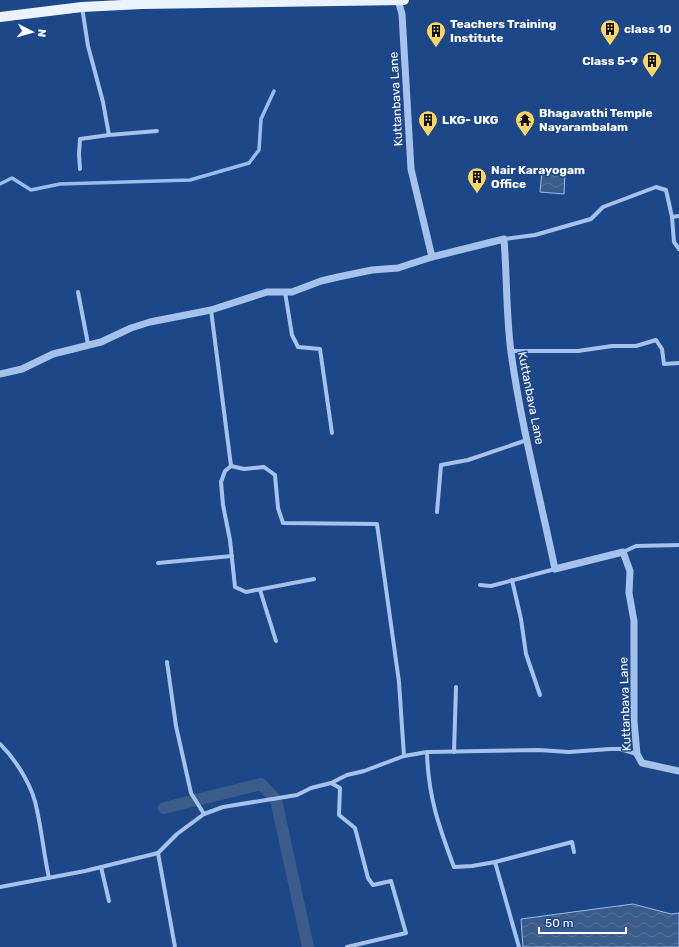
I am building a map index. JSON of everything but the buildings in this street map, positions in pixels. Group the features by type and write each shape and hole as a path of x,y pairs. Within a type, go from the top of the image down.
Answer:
{"main road":[{"path":"0,17 82,7 142,2 404,0"}],"street":[{"name":"Kuttanbava Lane","path":"398,0 402,14 412,169 432,257"},
{"path":"82,7 88,46 104,102 110,135"},
{"path":"80,169 78,154 80,139 157,131"},
{"path":"0,374 22,369 53,354 88,344 101,342 130,328 150,322 212,310 267,292 292,292 321,281 338,277 372,270 398,268 432,257 504,240 535,235 591,219 603,207 656,187 666,190 672,217 674,242 679,249"},
{"path":"672,217 679,216"},
{"name":"Kuttanbava Lane","path":"504,240 507,270 507,310 511,351 521,416 528,440 555,569"},
{"path":"78,292 88,344"},
{"path":"285,292 292,335 298,347 320,349 332,433"},
{"path":"212,310 231,466"},
{"path":"511,351 578,351 612,346 636,346 656,340 662,349 664,364 679,363"},
{"path":"437,512 441,466 468,460 528,440"},
{"path":"231,466 225,471 221,482 223,505 236,587 246,592 314,579"},
{"path":"231,466 244,469 264,467 275,475 278,508 283,523 377,524 399,682 404,756"},
{"path":"480,585 491,586 623,552 636,546 679,545"},
{"name":"Kuttanbava Lane","path":"623,552 630,571 629,593 634,621 634,721 637,754 642,763 679,771"},
{"path":"158,563 232,556"},
{"path":"512,580 521,618 526,654 540,695"},
{"path":"260,590 276,641"},
{"path":"167,662 176,726 191,793 204,814"},
{"path":"454,752 456,687"},
{"path":"0,744 10,754 28,785 37,809 49,878"},
{"path":"0,887 101,867 158,853 177,834 204,814 223,807 297,795 311,788 331,783 347,774 364,770 404,756 427,752 538,750 569,752 610,749 620,749 637,754"},
{"path":"427,752 428,776 436,820 454,867 495,862 572,842 574,852"},
{"path":"331,783 340,788 339,815 355,828 368,878 373,885 391,881 406,933 347,947"},
{"path":"158,853 175,947"},
{"path":"495,862 519,947"},
{"path":"101,867 109,901"}],"water":[{"path":"542,171 565,173 564,194 540,192"},
{"path":"633,904 671,914 679,913 679,947 523,947 521,919"}],"waterway":[{"path":"0,184 12,178 31,190 60,184 190,180 249,163 259,150 261,119 274,91"},
{"path":"164,808 261,784 276,800 308,947"}],"place":[{"name":"class 10","path":"610,46"},
{"name":"Teachers Training Institute","path":"436,48"},
{"name":"Class 5-9","path":"652,78"},
{"name":"LKG- UKG","path":"428,137"},
{"name":"Bhagavathi Temple Nayarambalam","path":"525,137"},
{"name":"Nair Karayogam Office","path":"477,194"}]}
